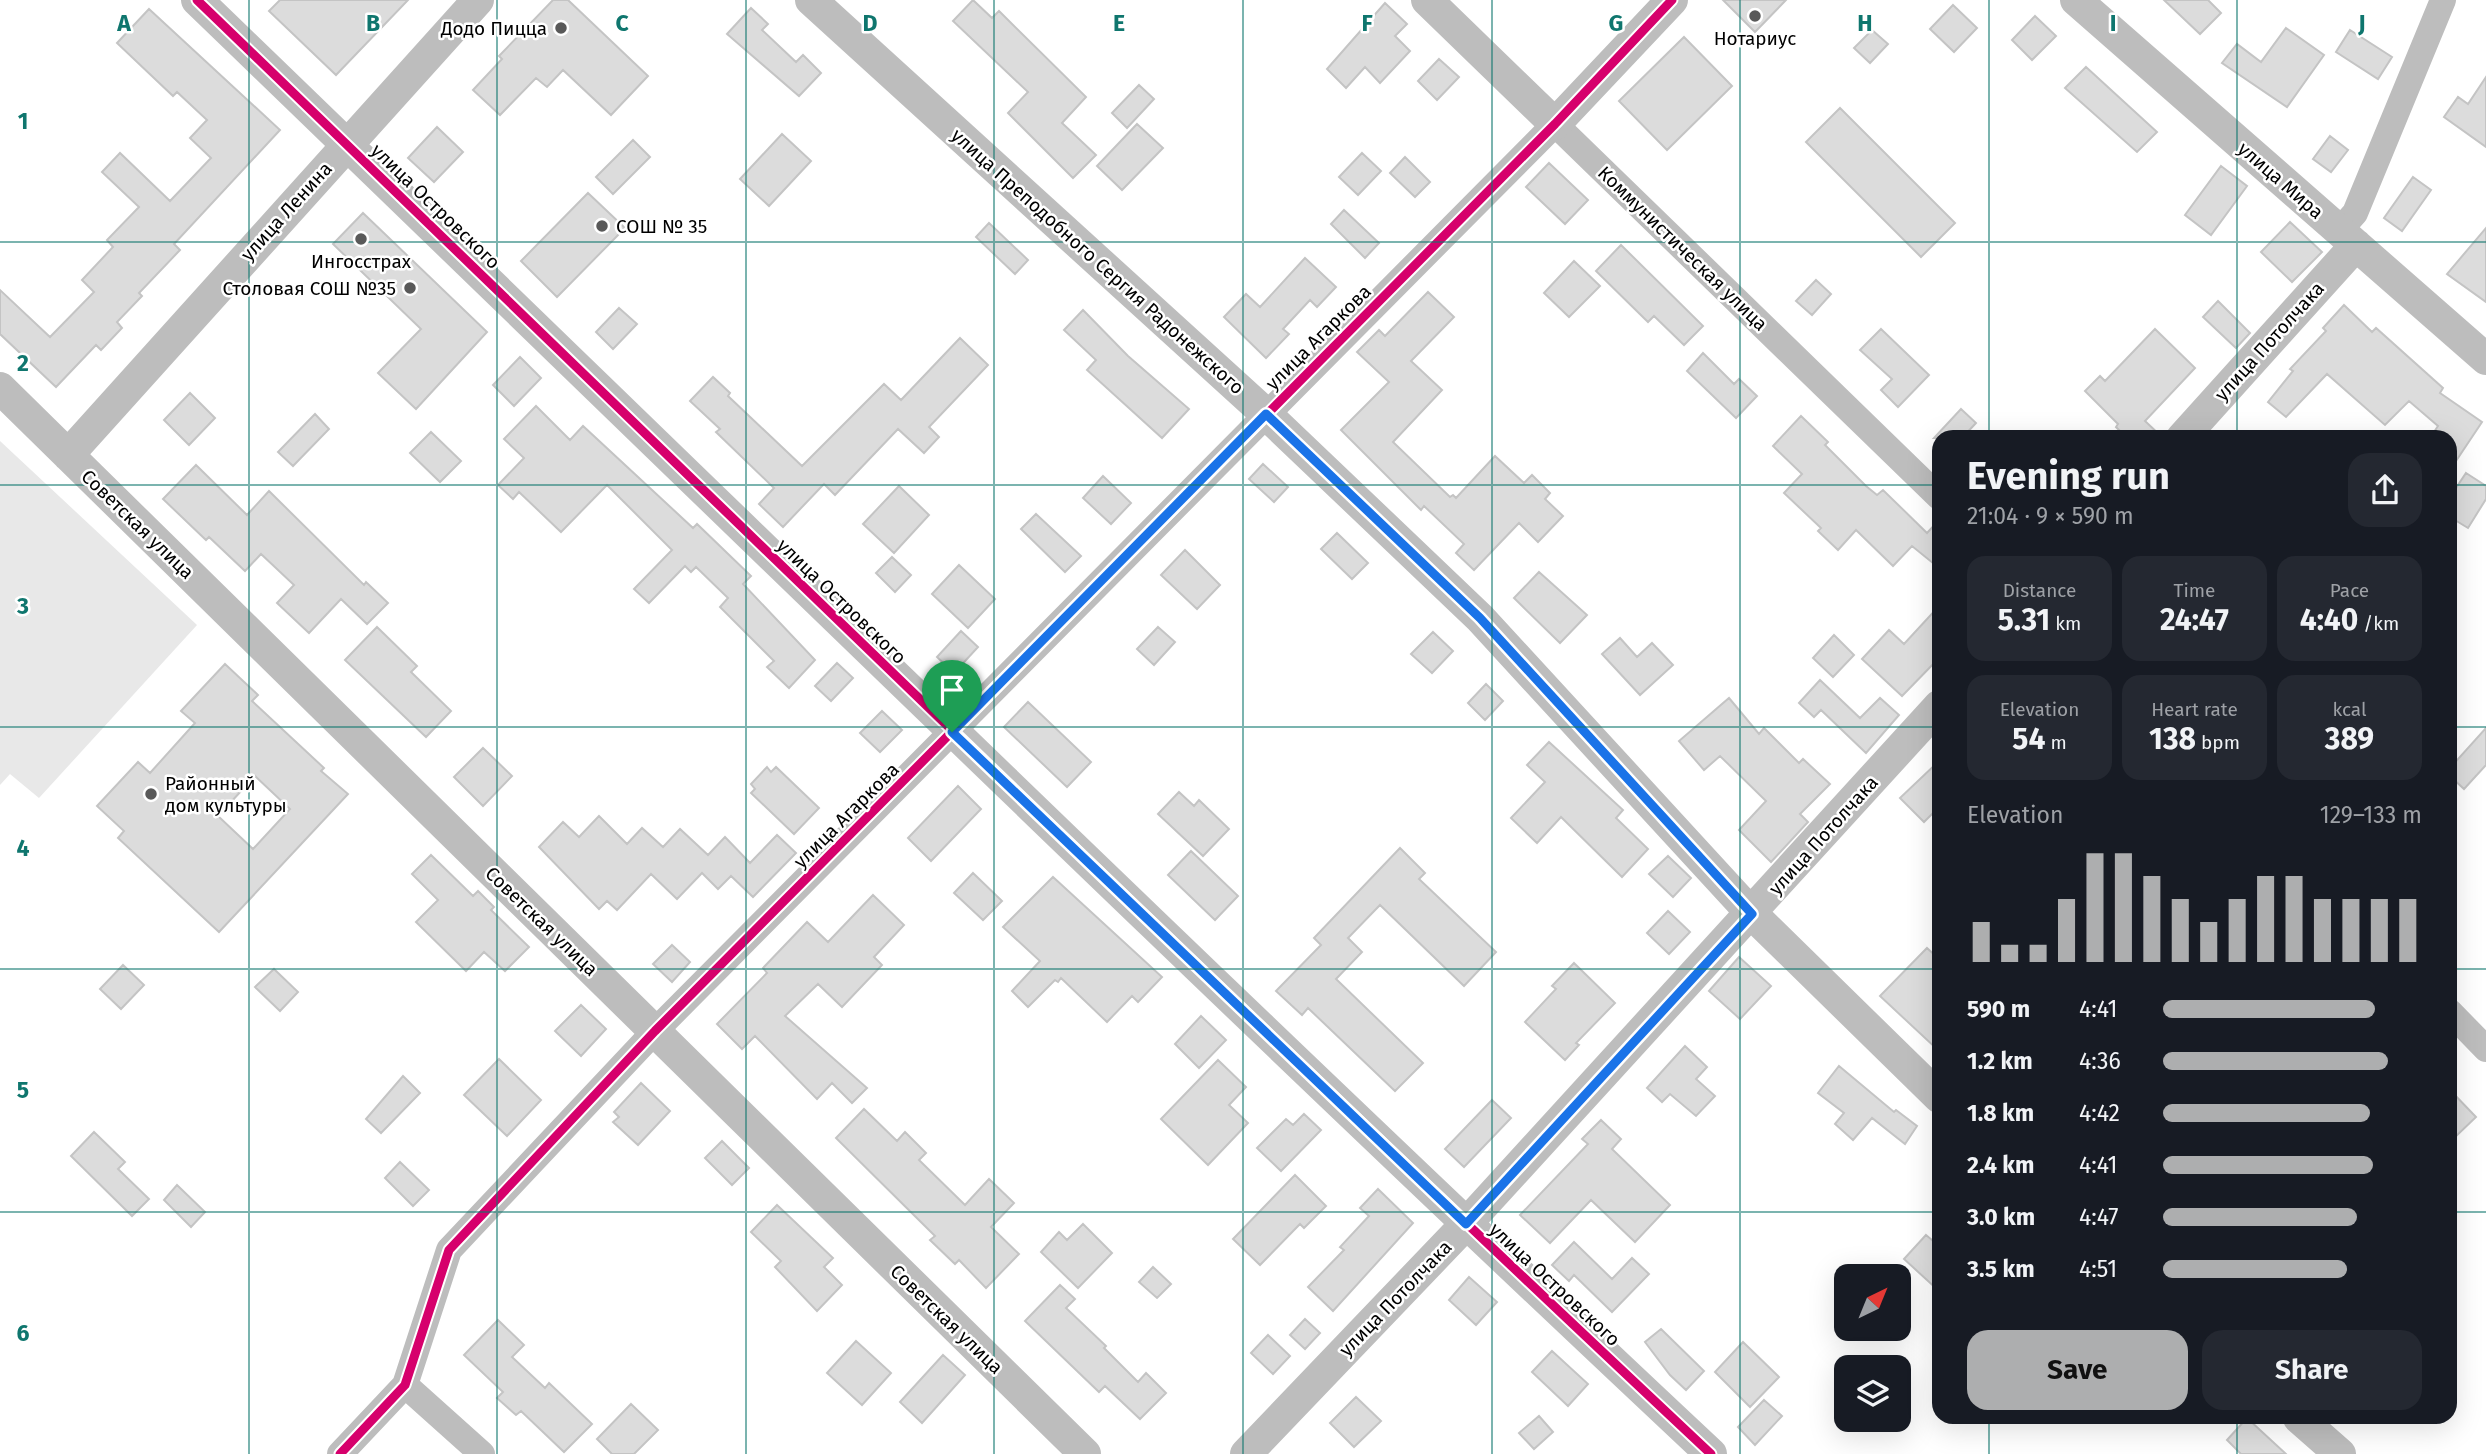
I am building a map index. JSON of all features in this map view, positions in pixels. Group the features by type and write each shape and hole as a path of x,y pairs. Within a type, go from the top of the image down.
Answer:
{"street":[{"name":"улица Островского","path":"197,0 952,732 1466,1224 1711,1454"},
{"name":"улица Ленина","path":"68,455 478,0"},
{"name":"улица Преподобного Сергия Радонежского","path":"811,0 1266,414 1480,618 1752,914 1932,1090"},
{"name":"Коммунистическая улица","path":"1427,0 1932,490"},
{"name":"улица Агаркова","path":"340,1454 405,1385 449,1250 655,1031 1555,124 1672,0"},
{"name":"улица Мира","path":"2076,0 2486,359"},
{"name":"улица Потолчака","path":"2189,430 2347,238 2443,0"},
{"name":"Советская улица","path":"0,388 1085,1454"},
{"name":"улица Потолчака","path":"1246,1454 1466,1224 1752,914 1932,714"},
{"path":"2457,1019 2486,1049"},
{"path":"405,1385 482,1454"},
{"path":"2306,1424 2340,1454"}],"shaded area":[{"path":"0,441 197,625 39,798 10,774 0,785"}],"building":[{"path":"280,0 408,0 336,75 269,11"},
{"path":"553,0 568,0 648,76 611,115 563,70 547,87 536,78 500,115 473,90 502,59 499,56"},
{"path":"973,0 992,18 999,11 1086,97 1062,123 1096,155 1073,178 1008,113 1028,92 953,21"},
{"name":"Нотариус","path":"1723,0 1786,0 1755,32"},
{"path":"2164,0 2208,0 2221,13 2200,34"},
{"path":"1385,3 1407,24 1395,36 1410,51 1380,83 1365,67 1346,88 1327,69"},
{"path":"1953,5 1977,28 1954,52 1930,29"},
{"path":"751,8 768,24 762,30 796,62 803,55 821,73 799,96 727,34"},
{"path":"149,9 280,130 174,244 180,250 139,293 142,296 117,322 122,328 101,350 96,345 56,387 0,334 0,290 50,337 94,292 82,280 113,247 107,240 139,207 102,172 120,153 170,201 211,158 190,138 207,120 177,92 173,96 117,43"},
{"path":"2035,16 2056,36 2032,60 2012,40"},
{"path":"2286,28 2324,55 2287,107 2222,63 2237,44 2261,62"},
{"path":"1872,30 1888,44 1870,63 1854,48"},
{"path":"2350,30 2392,57 2378,79 2336,52"},
{"path":"1684,37 1732,86 1667,150 1619,101"},
{"path":"1439,59 1459,77 1437,100 1418,81"},
{"path":"2086,67 2157,132 2137,152 2065,88"},
{"path":"2486,77 2486,147 2444,117 2458,97 2468,104"},
{"path":"1139,85 1154,99 1127,128 1112,113"},
{"path":"1840,108 1955,223 1921,257 1806,142"},
{"path":"1137,124 1163,148 1122,190 1097,166"},
{"path":"437,127 463,152 434,182 408,158"},
{"path":"782,134 811,161 769,206 740,179"},
{"path":"2330,136 2348,150 2331,172 2313,159"},
{"path":"633,140 650,157 613,194 596,177"},
{"path":"1362,153 1381,171 1358,195 1339,177"},
{"path":"1405,157 1430,182 1415,197 1390,173"},
{"path":"1549,163 1588,200 1565,224 1526,187"},
{"path":"2221,166 2247,186 2211,235 2185,215"},
{"path":"2413,177 2431,190 2402,231 2384,218"},
{"path":"588,193 625,228 557,297 521,261"},
{"path":"1344,210 1379,243 1365,258 1331,224"},
{"name":"Столовая СОШ №35","path":"363,213 487,332 416,409 378,373 421,329 333,244"},
{"path":"2290,222 2322,252 2292,282 2261,252"},
{"path":"989,223 1028,260 1015,274 976,237"},
{"path":"2486,228 2486,302 2447,274"},
{"path":"1621,245 1703,326 1684,345 1654,316 1648,322 1596,271"},
{"path":"1305,258 1336,287 1317,307 1310,300 1283,329 1289,334 1266,358 1224,317 1246,294 1260,307"},
{"path":"1574,261 1600,286 1569,317 1544,293"},
{"path":"1816,280 1831,294 1812,315 1796,301"},
{"path":"1428,292 1454,317 1411,361 1442,390 1393,442 1450,497 1453,495 1456,498 1495,456 1524,483 1532,475 1550,493 1545,499 1563,516 1538,542 1519,523 1474,570 1456,553 1464,544 1424,506 1421,510 1341,430 1389,382 1357,352 1379,330 1385,336"},
{"path":"2218,301 2250,333 2236,348 2203,317"},
{"path":"2344,305 2372,332 2376,328 2443,388 2440,393 2482,422 2457,460 2457,430 2435,430 2438,426 2409,401 2385,425 2327,374 2286,417 2268,402 2293,371 2290,369 2326,331 2323,328"},
{"path":"619,308 637,324 613,349 596,332"},
{"path":"1083,310 1128,356 1189,409 1162,438 1087,370 1096,360 1064,330"},
{"path":"1881,329 1929,375 1898,407 1881,390 1892,379 1860,350"},
{"path":"2155,329 2195,368 2145,421 2155,430 2119,430 2116,427 2118,424 2085,391 2100,376 2105,381"},
{"path":"960,338 988,365 929,427 939,437 924,453 898,429 835,495 824,484 783,527 759,504 774,488 716,432 720,429 690,401 713,377 730,393 728,396 802,466 884,384 901,400"},
{"path":"1703,353 1734,384 1739,379 1757,396 1736,418 1687,371"},
{"path":"520,357 541,378 514,406 493,385"},
{"path":"190,393 215,418 189,445 164,420"},
{"path":"536,406 570,440 583,426 693,528 697,524 751,576 743,584 815,660 789,688 767,667 774,661 720,607 728,598 696,567 691,572 685,566 649,603 634,589 672,550 607,485 561,532 519,492 513,499 498,485 524,458 504,439"},
{"path":"1961,409 1976,423 1969,430 1941,430"},
{"path":"315,414 329,429 293,466 278,452"},
{"path":"1801,416 1828,442 1825,445 1866,486 1877,495 1883,490 1927,533 1932,528 1932,562 1912,546 1893,566 1856,530 1838,550 1818,531 1821,528 1784,493 1802,474 1773,446"},
{"path":"431,432 461,461 440,482 410,453"},
{"path":"1263,464 1288,487 1274,502 1249,479"},
{"path":"196,465 247,515 269,491 364,585 366,582 388,603 367,624 341,599 309,633 277,603 294,585 261,554 245,571 209,537 206,540 163,499"},
{"path":"2466,473 2486,486 2486,499 2468,528 2457,521 2457,486"},
{"path":"1103,476 1131,503 1111,524 1083,498"},
{"path":"899,486 929,515 894,553 863,524"},
{"path":"1036,514 1081,556 1065,572 1021,529"},
{"path":"1337,533 1368,563 1352,579 1321,549"},
{"path":"1185,550 1220,585 1197,609 1161,575"},
{"path":"892,557 911,575 895,592 876,573"},
{"path":"959,565 995,599 968,628 932,594"},
{"path":"1539,572 1587,615 1560,643 1514,598"},
{"path":"1932,614 1932,665 1902,696 1862,659 1889,630 1904,644"},
{"path":"377,627 417,666 411,672 451,711 426,737 345,660"},
{"path":"1158,627 1175,642 1154,665 1137,649"},
{"path":"961,631 978,647 954,673 937,657"},
{"path":"1433,632 1453,651 1432,673 1411,654"},
{"path":"1834,635 1854,655 1833,677 1813,658"},
{"path":"1620,638 1637,657 1652,643 1673,665 1640,695 1602,654"},
{"path":"837,663 853,678 831,701 815,686"},
{"name":"Районный дом культуры","path":"225,664 258,695 252,701 324,768 321,771 348,794 219,932 118,838 124,831 97,806 138,762 150,773 195,723 181,711","holes":["255,776 290,809 253,849 218,816"]},
{"path":"1820,680 1860,718 1880,698 1899,715 1866,753 1821,710 1814,717 1799,703"},
{"path":"1486,684 1503,701 1485,720 1468,703"},
{"path":"1729,698 1759,734 1764,728 1799,763 1803,759 1830,784 1800,814 1808,822 1771,862 1739,830 1766,801 1720,756 1704,770 1679,741"},
{"path":"1028,702 1091,762 1067,787 1004,727"},
{"path":"882,711 902,730 880,752 860,733"},
{"path":"2486,728 2486,765 2464,789 2457,782 2457,760"},
{"path":"1549,742 1623,810 1616,818 1648,849 1622,877 1561,817 1537,843 1511,818 1545,782 1527,765"},
{"path":"483,748 512,776 483,806 454,777"},
{"path":"767,767 771,772 776,767 819,808 794,834 751,793 755,789 751,784"},
{"path":"1932,768 1932,814 1924,822 1900,798"},
{"path":"958,786 981,809 931,861 908,838"},
{"path":"1179,792 1194,806 1199,800 1229,829 1203,856 1158,814"},
{"path":"599,816 627,844 642,828 663,847 680,829 708,855 725,837 750,863 777,835 796,853 753,897 731,876 718,889 702,873 677,899 651,874 617,910 607,901 599,909 539,847 563,822 579,837"},
{"path":"1400,848 1425,873 1419,879 1496,952 1464,986 1380,905 1348,938 1362,952 1336,979 1423,1063 1395,1091 1308,1008 1302,1015 1276,991 1321,945 1314,938"},
{"path":"1191,851 1238,896 1215,920 1168,875"},
{"path":"431,855 473,896 478,891 494,907 491,910 529,947 505,971 484,952 466,971 416,922 438,900 412,874"},
{"path":"1668,856 1691,878 1673,897 1649,874"},
{"path":"973,873 1002,901 983,920 954,893"},
{"path":"1053,877 1162,977 1138,1002 1132,996 1107,1022 1061,978 1058,982 1055,980 1028,1007 1012,991 1040,961 1003,927"},
{"path":"873,895 904,925 874,957 882,965 842,1007 818,984 785,1016 867,1088 852,1103 832,1083 817,1099 755,1036 742,1049 717,1024 767,973 763,968 807,922 828,942"},
{"path":"1668,911 1690,932 1669,954 1647,933"},
{"path":"672,945 690,962 672,982 653,964"},
{"path":"1927,948 1932,953 1932,1044 1880,996"},
{"path":"1739,957 1771,986 1740,1019 1709,991"},
{"path":"1574,963 1615,1003 1576,1043 1579,1045 1565,1060 1525,1022 1556,989 1552,986"},
{"path":"123,965 144,985 121,1009 100,989"},
{"path":"274,969 298,992 280,1011 255,987"},
{"path":"581,1005 606,1029 581,1056 555,1031"},
{"path":"1201,1016 1226,1040 1199,1068 1175,1044"},
{"path":"1685,1046 1707,1067 1696,1079 1715,1096 1696,1116 1670,1094 1662,1102 1647,1088"},
{"path":"499,1059 541,1100 507,1136 464,1095"},
{"path":"1218,1060 1246,1087 1229,1105 1248,1123 1208,1165 1161,1119"},
{"path":"1839,1066 1894,1112 1896,1110 1917,1126 1905,1144 1872,1118 1853,1140 1835,1124 1844,1113 1818,1093"},
{"path":"403,1076 420,1093 381,1133 366,1119"},
{"path":"641,1083 670,1111 638,1145 613,1122 619,1117 614,1112"},
{"path":"2457,1097 2476,1117 2457,1135"},
{"path":"1492,1100 1511,1118 1464,1167 1445,1149"},
{"path":"864,1109 897,1141 905,1132 926,1153 919,1160 965,1205 989,1179 1014,1203 991,1227 1019,1254 986,1288 959,1260 955,1264 930,1240 935,1236 836,1138"},
{"path":"1304,1114 1321,1130 1281,1171 1257,1148 1286,1119 1293,1125"},
{"path":"1601,1120 1621,1139 1612,1149 1670,1205 1635,1242 1591,1200 1550,1243 1520,1215 1588,1144 1582,1139"},
{"path":"94,1132 125,1162 118,1169 149,1199 132,1216 71,1156"},
{"path":"722,1141 749,1168 732,1185 705,1158"},
{"path":"400,1162 429,1190 413,1206 385,1178"},
{"path":"1295,1175 1326,1206 1304,1228 1300,1224 1260,1265 1233,1239"},
{"path":"177,1185 205,1212 191,1227 164,1200"},
{"path":"1378,1189 1413,1223 1333,1311 1308,1287 1344,1250 1340,1247 1369,1216 1360,1208"},
{"path":"777,1205 833,1258 824,1267 842,1285 817,1311 775,1267 781,1261 751,1232"},
{"path":"1083,1224 1112,1253 1078,1288 1041,1252 1059,1232 1067,1240"},
{"path":"1926,1235 1932,1240 1932,1285 1904,1259"},
{"path":"1574,1242 1612,1279 1632,1258 1649,1274 1612,1312 1574,1275 1569,1281 1552,1265"},
{"path":"1153,1267 1171,1284 1157,1298 1139,1282"},
{"path":"1469,1277 1497,1302 1476,1325 1449,1300"},
{"path":"1060,1285 1075,1299 1066,1308 1106,1346 1104,1348 1138,1382 1146,1373 1166,1393 1140,1419 1105,1386 1099,1392 1025,1321"},
{"path":"1305,1319 1320,1333 1305,1349 1290,1335"},
{"path":"498,1320 524,1345 512,1357 545,1388 549,1383 592,1424 564,1452 521,1411 516,1415 497,1398 503,1392 464,1355"},
{"path":"1661,1329 1704,1371 1686,1390 1670,1375 1645,1342"},
{"path":"1268,1335 1290,1356 1273,1374 1251,1353"},
{"path":"856,1341 891,1373 862,1405 827,1373"},
{"path":"1743,1342 1779,1377 1750,1407 1715,1372"},
{"path":"1552,1351 1588,1384 1568,1406 1532,1372"},
{"path":"943,1355 965,1375 922,1423 900,1402"},
{"path":"1356,1397 1381,1421 1354,1447 1330,1423"},
{"path":"1764,1400 1782,1416 1755,1445 1738,1427"},
{"path":"631,1404 658,1430 634,1454 612,1454 597,1439"},
{"path":"1539,1416 1553,1432 1534,1449 1519,1433"},
{"path":"2242,1424 2254,1424 2286,1454 2241,1454 2227,1440"}],"cycle path":[{"path":"197,0 1141,912 1711,1454"},
{"path":"340,1454 405,1385 449,1250 655,1031 1555,124 1672,0"}],"place":[{"name":"Нотариус","path":"1755,16"},
{"name":"Додо Пицца","path":"561,28"},
{"name":"СОШ № 35","path":"602,226"},
{"name":"Ингосстрах","path":"361,239"},
{"name":"Столовая СОШ №35","path":"410,288"},
{"name":"Районный дом культуры","path":"151,794"}],"route":[{"path":"1266,414 1480,618 1752,914 1466,1224 952,732 1266,414"}]}
